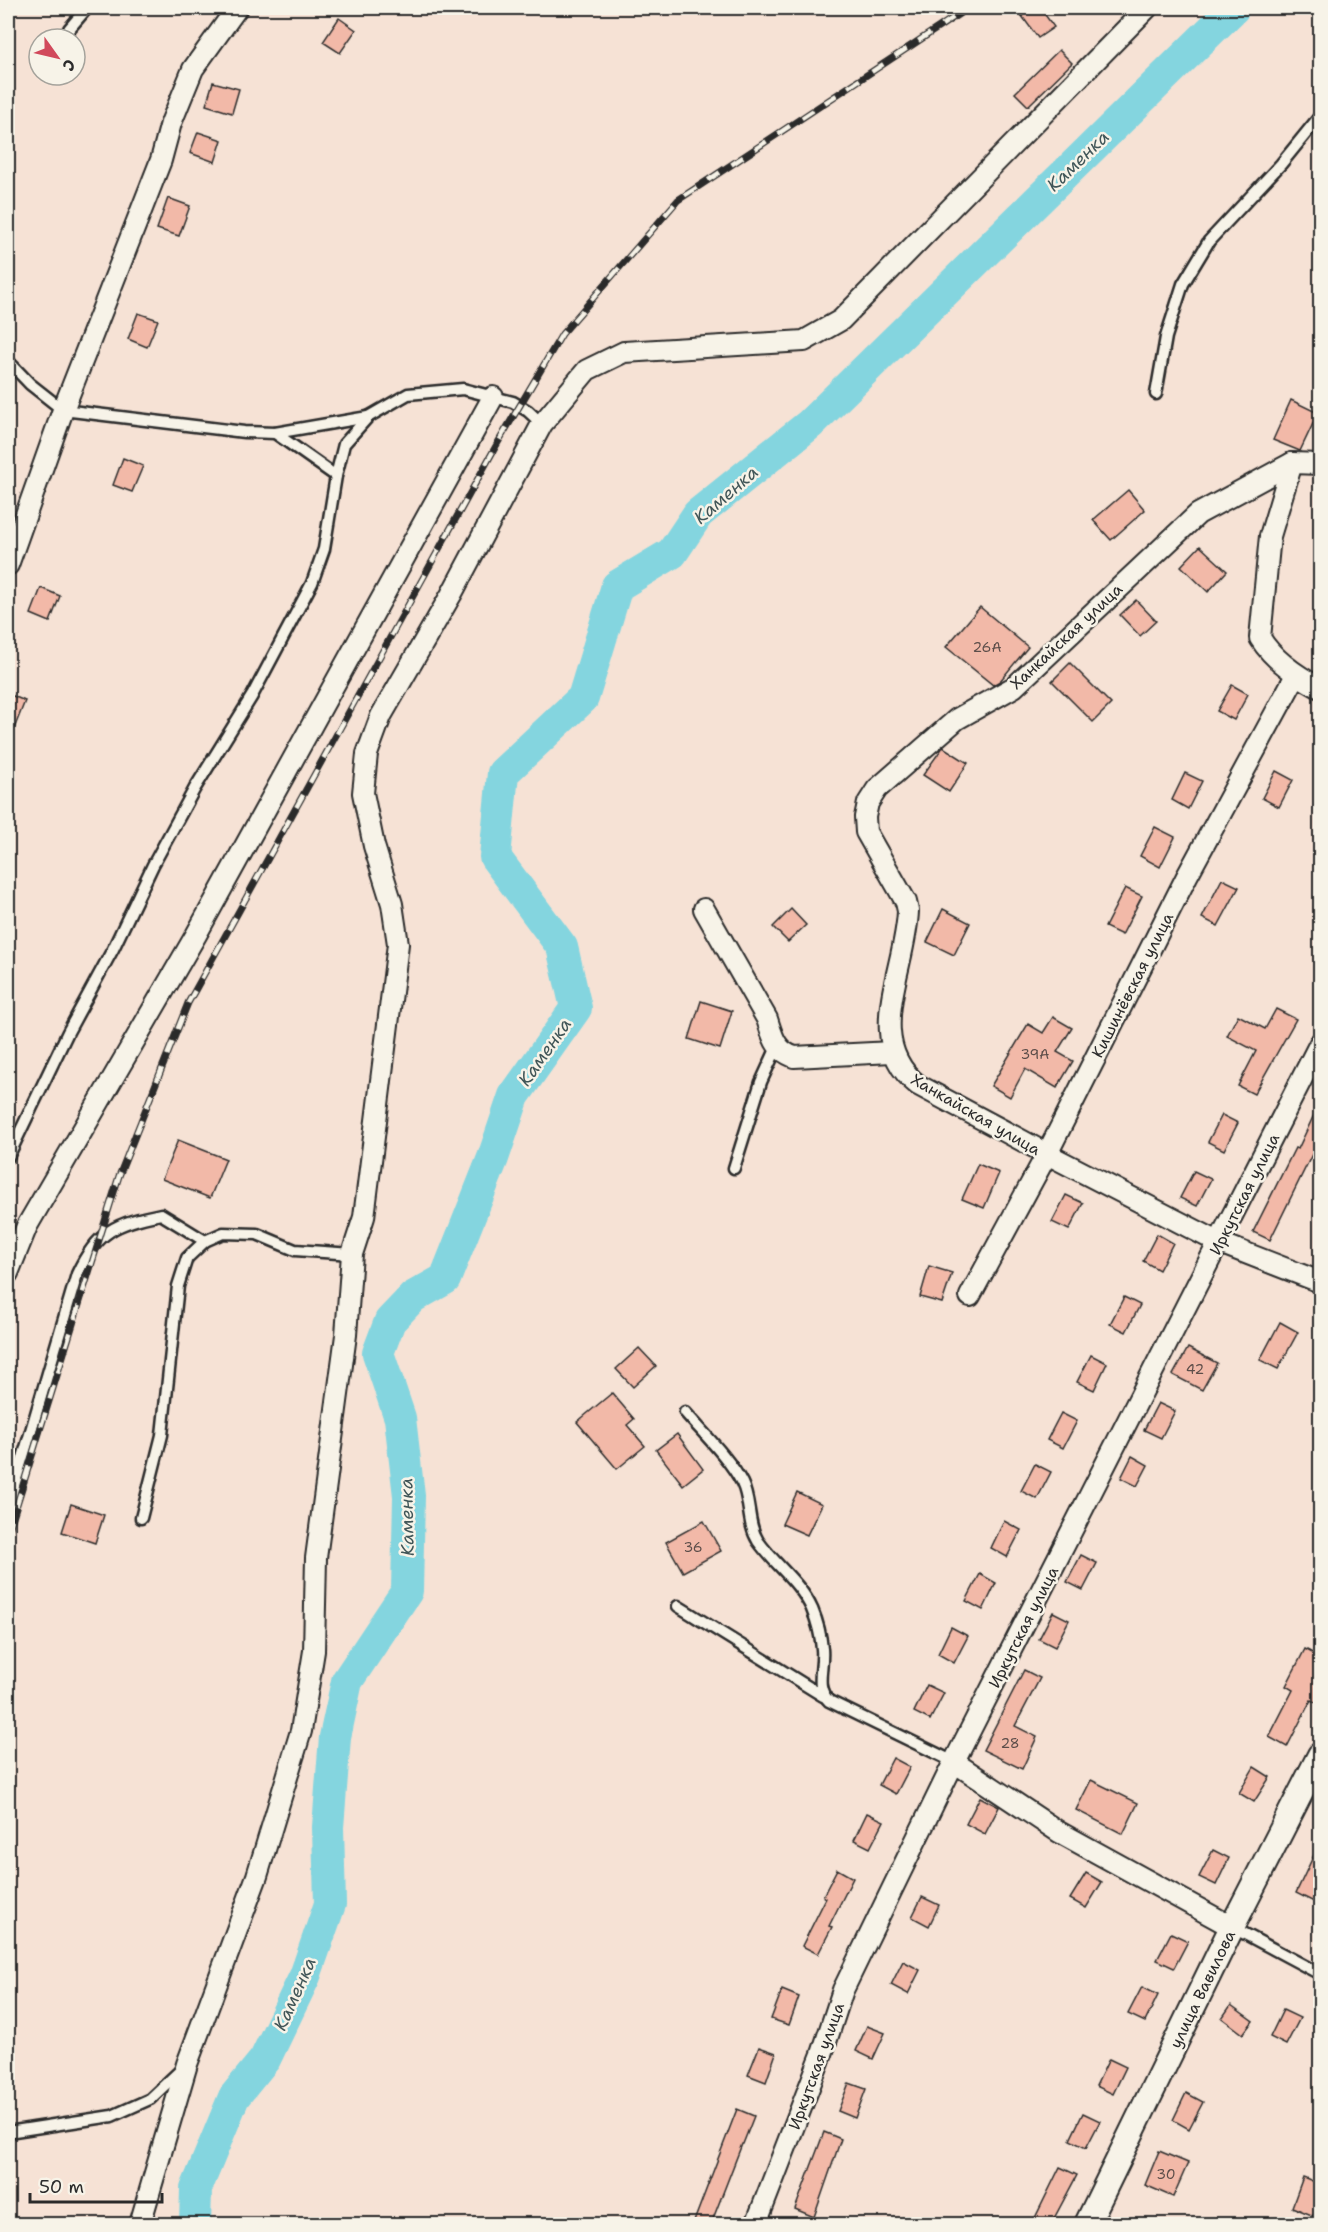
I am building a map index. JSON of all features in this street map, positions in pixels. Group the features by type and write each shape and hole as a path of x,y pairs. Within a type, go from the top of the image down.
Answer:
{"street":[{"path":"8,565 63,410 161,160 171,123 193,69 237,8"},
{"path":"140,2224 188,2064 257,1876 301,1731 314,1651 316,1558 346,1335 352,1254 364,1217 398,944 392,904 374,846 363,793 367,754 381,716 451,595 542,424 587,370 624,352 804,341 841,320 1147,8"},
{"path":"8,1273 27,1226 196,935 493,397"},
{"path":"1320,464 1292,463 1270,536 1260,638 1267,650 1296,675 1320,688"},
{"name":"Ханкайская улица","path":"1292,463 1197,514 1014,687 957,719 877,789 866,810 866,832 906,902 908,911 890,1013 890,1033 892,1052 901,1068 918,1085 1047,1155 1220,1243 1320,1282"},
{"name":"Кишинёвская улица","path":"970,1296 1047,1155 1187,876 1296,675"},
{"path":"704,909 767,1019 777,1047 794,1056 892,1052"},
{"name":"Иркутская улица","path":"756,2224 822,2054 843,1990 954,1762 1320,1043"},
{"name":"улица Вавилова","path":"1087,2224 1232,1927 1320,1755"},
{"path":"954,1762 1059,1832 1232,1927"}],"lane":[{"path":"71,27 87,8"},
{"path":"1156,394 1167,337 1183,284 1209,241 1281,164 1320,116"},
{"path":"8,361 30,384 63,410 275,433 368,417"},
{"path":"8,1157 68,1032 113,949 153,865 195,788 252,696 312,583 324,549 336,476 345,444 368,417 408,394 464,389 513,402 528,411 542,424"},
{"path":"275,433 336,476"},
{"path":"734,1168 761,1082 777,1047"},
{"path":"8,1509 77,1274 87,1252 100,1237 132,1220 161,1214 205,1241"},
{"path":"141,1518 162,1435 178,1286 187,1258 205,1241 223,1233 257,1234 295,1250 352,1254"},
{"path":"685,1412 736,1472 743,1485 752,1525 758,1540 796,1583 813,1611 822,1646 820,1685 823,1696"},
{"path":"678,1605 829,1701 954,1762"},
{"path":"1232,1927 1320,1974"},
{"path":"8,2132 112,2116 150,2099 188,2064"}],"building":[{"path":"1016,8 1040,8 1054,27 1038,38"},
{"path":"339,18 356,30 340,53 323,42"},
{"path":"1059,50 1072,63 1028,106 1015,93"},
{"path":"213,82 239,89 232,113 206,105"},
{"path":"198,132 222,140 215,162 190,153"},
{"path":"168,198 190,206 179,236 157,229"},
{"path":"138,313 158,320 147,347 128,339"},
{"path":"1291,400 1318,413 1300,451 1273,440"},
{"path":"123,458 143,466 132,492 113,485"},
{"path":"1128,490 1145,510 1111,540 1093,520"},
{"path":"1200,546 1227,571 1208,592 1181,566"},
{"path":"41,588 60,596 50,622 31,614"},
{"path":"1136,600 1156,621 1140,636 1120,615"},
{"path":"980,607 1028,647 1000,681 993,685 946,647"},
{"path":"1070,663 1111,704 1093,722 1052,681"},
{"path":"1232,685 1248,694 1234,720 1217,711"},
{"path":"8,694 25,701 8,744"},
{"path":"943,747 968,763 949,792 923,775"},
{"path":"1276,771 1293,780 1279,807 1262,798"},
{"path":"1185,773 1202,781 1188,809 1172,800"},
{"path":"1155,827 1175,837 1160,867 1140,856"},
{"path":"1222,879 1239,887 1218,926 1202,918"},
{"path":"1125,888 1142,896 1122,935 1105,927"},
{"path":"791,909 806,925 788,942 773,927"},
{"path":"943,909 970,923 954,955 927,942"},
{"path":"701,1001 732,1011 720,1049 689,1039"},
{"path":"1276,1009 1296,1019 1254,1094 1238,1086 1256,1051 1227,1036 1238,1015 1265,1029"},
{"path":"1053,1017 1072,1028 1057,1052 1073,1061 1057,1088 1025,1069 1010,1097 991,1086 1028,1024 1043,1033"},
{"path":"1320,1102 1320,1138 1270,1240 1253,1232 1295,1148 1298,1149"},
{"path":"1222,1115 1238,1123 1224,1150 1208,1142"},
{"path":"178,1140 226,1159 210,1198 162,1179"},
{"path":"978,1164 999,1173 984,1208 962,1199"},
{"path":"1194,1171 1211,1179 1197,1206 1180,1198"},
{"path":"1066,1195 1083,1203 1069,1230 1052,1222"},
{"path":"1157,1234 1173,1243 1159,1270 1143,1261"},
{"path":"929,1266 952,1273 942,1303 920,1297"},
{"path":"1124,1297 1140,1305 1126,1332 1110,1324"},
{"path":"1280,1322 1298,1332 1278,1369 1260,1360"},
{"path":"639,1348 656,1366 633,1387 616,1369"},
{"path":"1188,1348 1217,1363 1202,1390 1173,1375"},
{"path":"1091,1355 1107,1363 1094,1390 1077,1382"},
{"path":"612,1393 634,1419 627,1425 645,1446 617,1469 577,1422"},
{"path":"1158,1403 1175,1411 1161,1438 1144,1430"},
{"path":"1061,1413 1077,1421 1063,1448 1047,1440"},
{"path":"677,1434 703,1469 683,1485 656,1450"},
{"path":"1132,1456 1148,1465 1137,1486 1121,1478"},
{"path":"1035,1464 1051,1472 1037,1499 1021,1491"},
{"path":"797,1492 822,1504 807,1535 782,1524"},
{"path":"71,1504 104,1515 95,1543 62,1532"},
{"path":"704,1521 721,1551 683,1572 666,1542"},
{"path":"1004,1521 1021,1530 1007,1557 991,1548"},
{"path":"1081,1555 1097,1563 1083,1590 1067,1582"},
{"path":"980,1574 996,1583 983,1610 966,1601"},
{"path":"1053,1612 1069,1620 1055,1647 1039,1639"},
{"path":"951,1627 968,1636 954,1663 938,1654"},
{"path":"1305,1649 1320,1657 1320,1705 1311,1700 1287,1747 1269,1737 1293,1690 1286,1686"},
{"path":"1024,1670 1040,1678 1015,1726 1037,1737 1022,1769 983,1750"},
{"path":"927,1685 944,1693 930,1720 914,1712"},
{"path":"893,1758 910,1767 896,1794 879,1785"},
{"path":"1254,1767 1270,1777 1254,1802 1239,1793"},
{"path":"1091,1780 1138,1803 1123,1834 1076,1810"},
{"path":"980,1797 999,1807 985,1834 966,1824"},
{"path":"867,1813 884,1821 870,1848 854,1840"},
{"path":"1320,1842 1320,1905 1296,1893"},
{"path":"1213,1850 1229,1858 1216,1885 1199,1877"},
{"path":"837,1869 853,1878 818,1954 802,1946 826,1898 823,1896"},
{"path":"1086,1873 1102,1882 1086,1908 1070,1899"},
{"path":"922,1897 939,1905 929,1926 912,1917"},
{"path":"1171,1933 1188,1941 1174,1968 1157,1960"},
{"path":"903,1961 920,1970 908,1994 891,1985"},
{"path":"1142,1987 1158,1995 1145,2022 1128,2014"},
{"path":"782,1990 799,1997 789,2025 771,2019"},
{"path":"1231,2005 1253,2021 1243,2034 1222,2018"},
{"path":"1283,2010 1300,2018 1286,2045 1270,2037"},
{"path":"867,2026 885,2033 873,2059 856,2051"},
{"path":"759,2047 776,2053 766,2082 748,2075"},
{"path":"1109,2059 1126,2067 1113,2094 1096,2086"},
{"path":"849,2083 866,2089 855,2118 838,2111"},
{"path":"1186,2093 1203,2102 1189,2129 1173,2120"},
{"path":"737,2109 754,2116 711,2224 693,2224"},
{"path":"1083,2113 1100,2121 1086,2148 1070,2140"},
{"path":"824,2132 841,2139 814,2217 795,2209"},
{"path":"1159,2151 1188,2163 1173,2197 1145,2185"},
{"path":"1060,2167 1077,2175 1051,2224 1032,2224"},
{"path":"1303,2177 1320,2184 1320,2199 1314,2216 1292,2207"}],"waterway":[{"name":"Каменка","path":"195,2224 196,2189 234,2097 265,2059 305,1976 330,1904 328,1827 335,1737 347,1681 407,1591 409,1496 400,1418 378,1353 390,1321 413,1297 445,1279 493,1158 514,1096 576,1008 562,947 495,857 503,773 583,698 617,586 672,553 698,514 810,424 1234,8"}],"railway":[{"path":"8,1533 119,1176 188,1003 496,446 562,334 678,200 968,8"}]}
